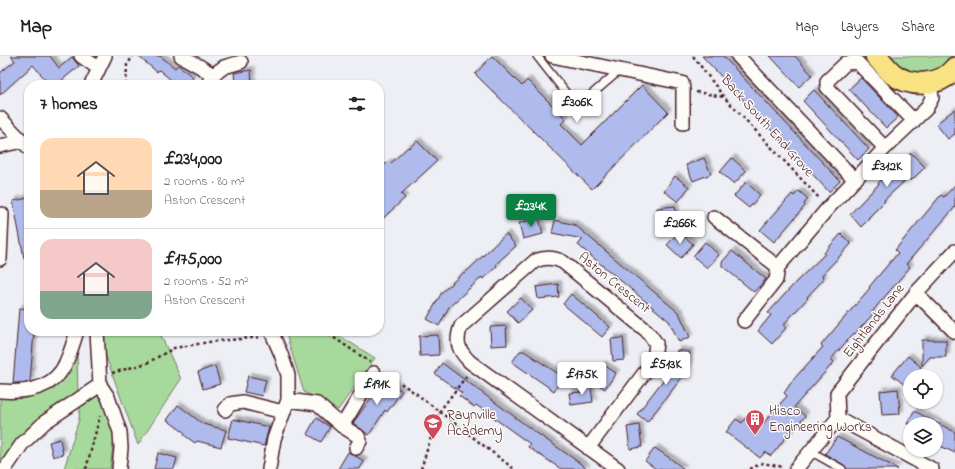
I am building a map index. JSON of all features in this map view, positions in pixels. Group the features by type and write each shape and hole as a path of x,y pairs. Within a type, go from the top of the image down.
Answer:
{"main road":[{"path":"874,59 902,80 920,84 930,83 941,79 954,71"}],"street":[{"path":"81,56 98,68"},
{"path":"93,80 105,56"},
{"path":"181,56 199,66 210,80 224,67 241,62"},
{"path":"552,56 607,62 620,70 682,83 684,90 684,123"},
{"path":"738,56 855,180"},
{"path":"885,148 827,87 827,81 846,63 874,59 914,121"},
{"path":"744,321 776,280 778,267 828,208 885,148 926,109 930,103 932,94 930,83"},
{"path":"0,118 24,144"},
{"path":"0,146 24,145"},
{"path":"0,259 2,214"},
{"path":"714,217 778,267"},
{"name":"Eightlands Lane","path":"838,418 837,393 916,293 955,251"},
{"name":"Aston Crescent","path":"474,366 462,355 458,344 458,335 461,326 535,261 547,258 556,259 563,262 647,331 656,343 654,360 588,448"},
{"path":"916,293 955,332"},
{"path":"0,391 30,391 42,388 56,378 67,362 75,336"},
{"path":"97,336 100,381 108,397 120,432 121,448 119,469"},
{"path":"269,469 274,439 288,400 288,375 273,336"},
{"path":"474,366 618,469"},
{"path":"342,426 374,372"},
{"path":"5,469 22,444 45,422 100,381"},
{"path":"288,400 317,404 342,426 358,436 360,441 356,448"},
{"path":"225,410 230,404 243,402 283,412"},
{"path":"792,468 810,451 838,418 932,469"}],"lane":[{"path":"537,56 577,107 620,70"},
{"path":"810,451 842,469"}],"path":[{"path":"126,80 127,65 134,56"},
{"name":"Back South End Grove","path":"694,56 724,97 828,208"},
{"path":"684,90 724,97"},
{"path":"100,381 147,363 174,348 256,336"},
{"path":"421,469 439,412 474,366"},
{"path":"86,469 101,414 108,397"},
{"path":"439,412 514,469"},
{"path":"750,469 762,463 792,468"}],"green space":[{"path":"891,56 952,56 944,66 937,70 915,73 901,67"},
{"path":"104,336 161,336 181,379 138,445 105,354"},
{"path":"287,336 340,336 375,358 338,410 304,392"},
{"path":"77,350 78,394 41,417 0,464 0,397 26,398 54,389"},
{"path":"100,385 116,422 110,469 64,469 79,419 81,399"}],"building":[{"path":"11,56 50,56 59,68 72,57 79,66 62,80 46,80 33,65 0,95 0,73 15,61"},
{"path":"138,56 160,56 175,68 178,65 193,77 191,80 171,80 159,70 157,72"},
{"path":"492,56 522,86 527,80 566,119 561,124 582,145 642,85 668,112 592,189 475,74"},
{"path":"702,56 723,56 840,181 829,192"},
{"path":"770,56 795,56 812,75 799,87"},
{"path":"251,70 252,80 235,80 234,73"},
{"path":"861,78 898,117 886,128 849,89"},
{"path":"814,90 869,149 858,160 803,101"},
{"path":"955,109 955,134 948,139 936,124"},
{"path":"417,141 437,161 401,194 405,198 384,217 384,166 388,162 390,164 408,147 409,148"},
{"path":"911,153 925,167 911,181 908,178 884,200 885,201 861,227 850,214 879,184 878,183"},
{"path":"704,158 711,174 693,181 686,165"},
{"path":"732,158 746,171 734,184 720,172"},
{"path":"675,176 689,187 678,202 664,191"},
{"path":"746,182 760,195 749,208 734,196"},
{"path":"955,185 955,207 906,264 910,267 871,313 873,314 831,359 834,362 794,407 805,416 771,456 765,452 760,458 726,432 736,419 742,423 747,416 761,426 787,396 784,393 793,380 823,347 821,345 898,253 895,250 941,195 944,197"},
{"path":"799,191 808,199 804,204 805,206 774,242 760,230 792,194 794,196"},
{"path":"24,199 24,258 13,201"},
{"path":"675,206 677,225 659,226 657,208"},
{"path":"539,218 543,234 523,239 519,223"},
{"path":"555,220 575,225 679,313 690,337 679,342 669,321 578,245 583,239 552,233"},
{"path":"679,232 693,244 681,258 667,245"},
{"path":"506,234 516,246 496,264 497,266 483,279 482,277 449,307 439,326 427,319 442,292 463,273 464,274"},
{"path":"841,234 851,244 822,275 823,280 783,325 786,328 772,344 758,331 771,315 768,313 796,282 825,254 824,253"},
{"path":"705,242 719,255 707,268 693,256"},
{"path":"732,251 766,279 754,292 722,266 722,262"},
{"path":"558,284 559,297 538,299 536,287"},
{"path":"571,294 610,327 602,337 563,304"},
{"path":"521,298 532,310 518,323 507,311"},
{"path":"19,308 24,308 24,336 34,336 30,382 13,383"},
{"path":"506,326 507,345 491,346 490,327"},
{"path":"438,335 439,355 420,356 419,336"},
{"path":"623,338 625,360 613,361 611,339"},
{"path":"922,340 946,340 946,357 930,357 922,366"},
{"path":"677,350 690,352 687,371 647,422 637,414 675,365"},
{"path":"520,351 524,351 563,377 554,391 512,362"},
{"path":"908,356 921,367 919,369 903,369 903,384 892,375"},
{"path":"442,363 587,469 561,469 528,447 530,444 476,405 474,407 459,396 462,393 435,374"},
{"path":"602,364 616,373 605,389 591,380"},
{"path":"215,366 220,384 203,389 198,372"},
{"path":"248,376 266,380 262,396 244,392"},
{"path":"381,377 402,391 387,412 385,410 369,435 353,423 376,391 374,389"},
{"path":"590,381 593,402 571,405 569,393 583,392"},
{"path":"898,389 900,414 882,415 880,391"},
{"path":"178,405 203,424 226,430 221,447 197,441 195,443 184,435 185,433 167,420"},
{"path":"914,411 926,417 911,417"},
{"path":"316,418 330,427 321,442 307,434"},
{"path":"233,419 269,427 264,446 228,438"},
{"path":"639,425 642,447 630,449 627,427"},
{"path":"943,426 955,432 955,453 943,447"},
{"path":"837,437 898,469 847,469 844,465 825,454"},
{"path":"60,439 63,454 53,457 49,442"},
{"path":"655,448 684,469 656,469 645,461"},
{"path":"348,452 364,461 360,469 338,469"},
{"path":"158,453 177,458 174,469 154,469"}],"place":[{"name":"Hisco Engineering Works","path":"755,436"},
{"name":"Raynville Academy","path":"433,440"}]}
